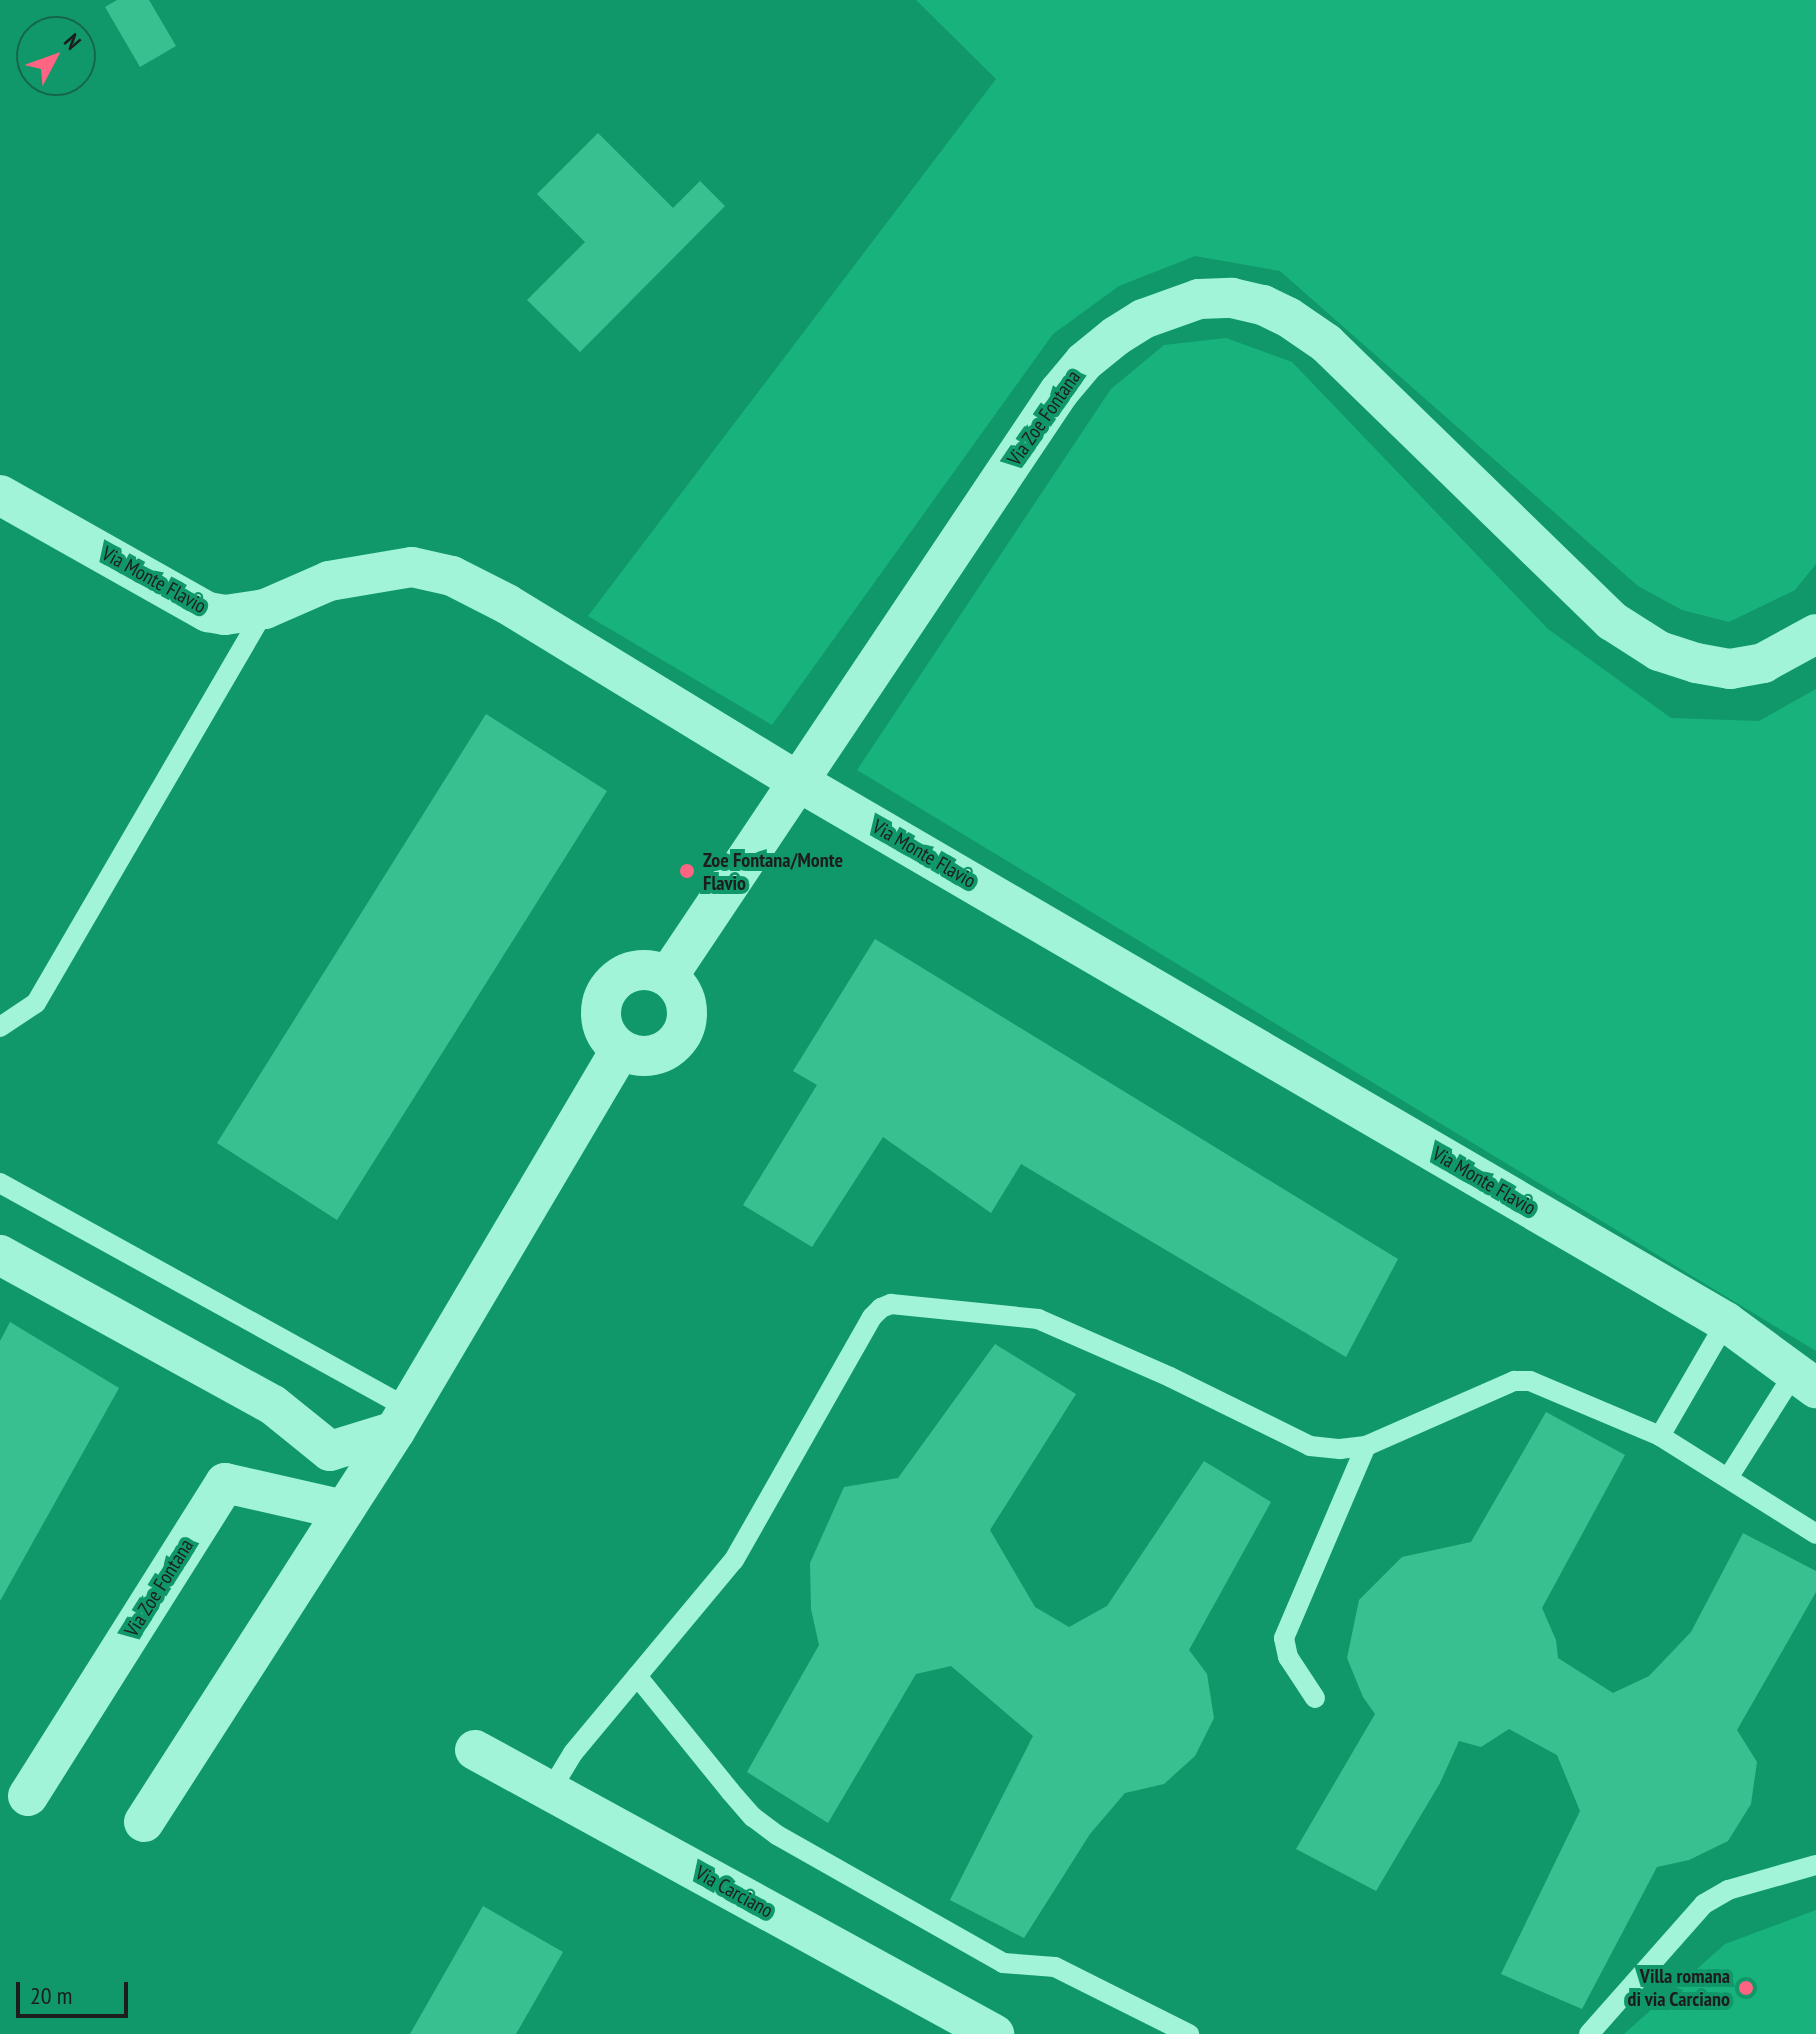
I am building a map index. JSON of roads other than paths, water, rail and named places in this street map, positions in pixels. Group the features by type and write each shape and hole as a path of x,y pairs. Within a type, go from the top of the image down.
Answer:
{"street":[{"name":"Via Zoe Fontana","path":"668,976 1076,372 1116,336 1143,319 1199,299 1232,298 1263,305 1288,317 1326,343 1612,621 1659,651 1696,663 1730,669 1763,663 1816,634"},
{"name":"Via Monte Flavio","path":"0,495 208,612 244,614 265,609 329,581 412,567 452,576 661,695 799,782 1726,1322 1805,1380"},
{"path":"642,969 668,976 685,998 686,1025 681,1037 659,1054 633,1055 620,1050 603,1029 601,1001 607,989 616,979 642,969"},
{"path":"144,1822 402,1420 620,1050"},
{"path":"0,1255 273,1405 330,1451 402,1420"},
{"name":"Via Zoe Fontana","path":"28,1796 225,1483 344,1510"},
{"name":"Via Carciano","path":"475,1750 994,2034"}],"lane":[{"path":"0,1027 36,1003 265,609"},
{"path":"0,1183 402,1420"},
{"path":"550,1791 573,1753 734,1560 872,1317 891,1304 1038,1319 1170,1377 1310,1446 1340,1449 1366,1446 1514,1381 1530,1381 1660,1436 1816,1534"},
{"path":"1660,1436 1726,1322"},
{"path":"1728,1478 1805,1380"},
{"path":"1315,1698 1288,1657 1284,1638 1366,1446"},
{"path":"637,1676 730,1791 753,1817 777,1835 1003,1963 1055,1967 1189,2034"},
{"path":"1589,2034 1704,1904 1728,1890 1816,1865"}],"place":[{"name":"Zoe Fontana/Monte Flavio","path":"687,871"},
{"name":"Villa romana di via Carciano","path":"1746,1988"}]}
